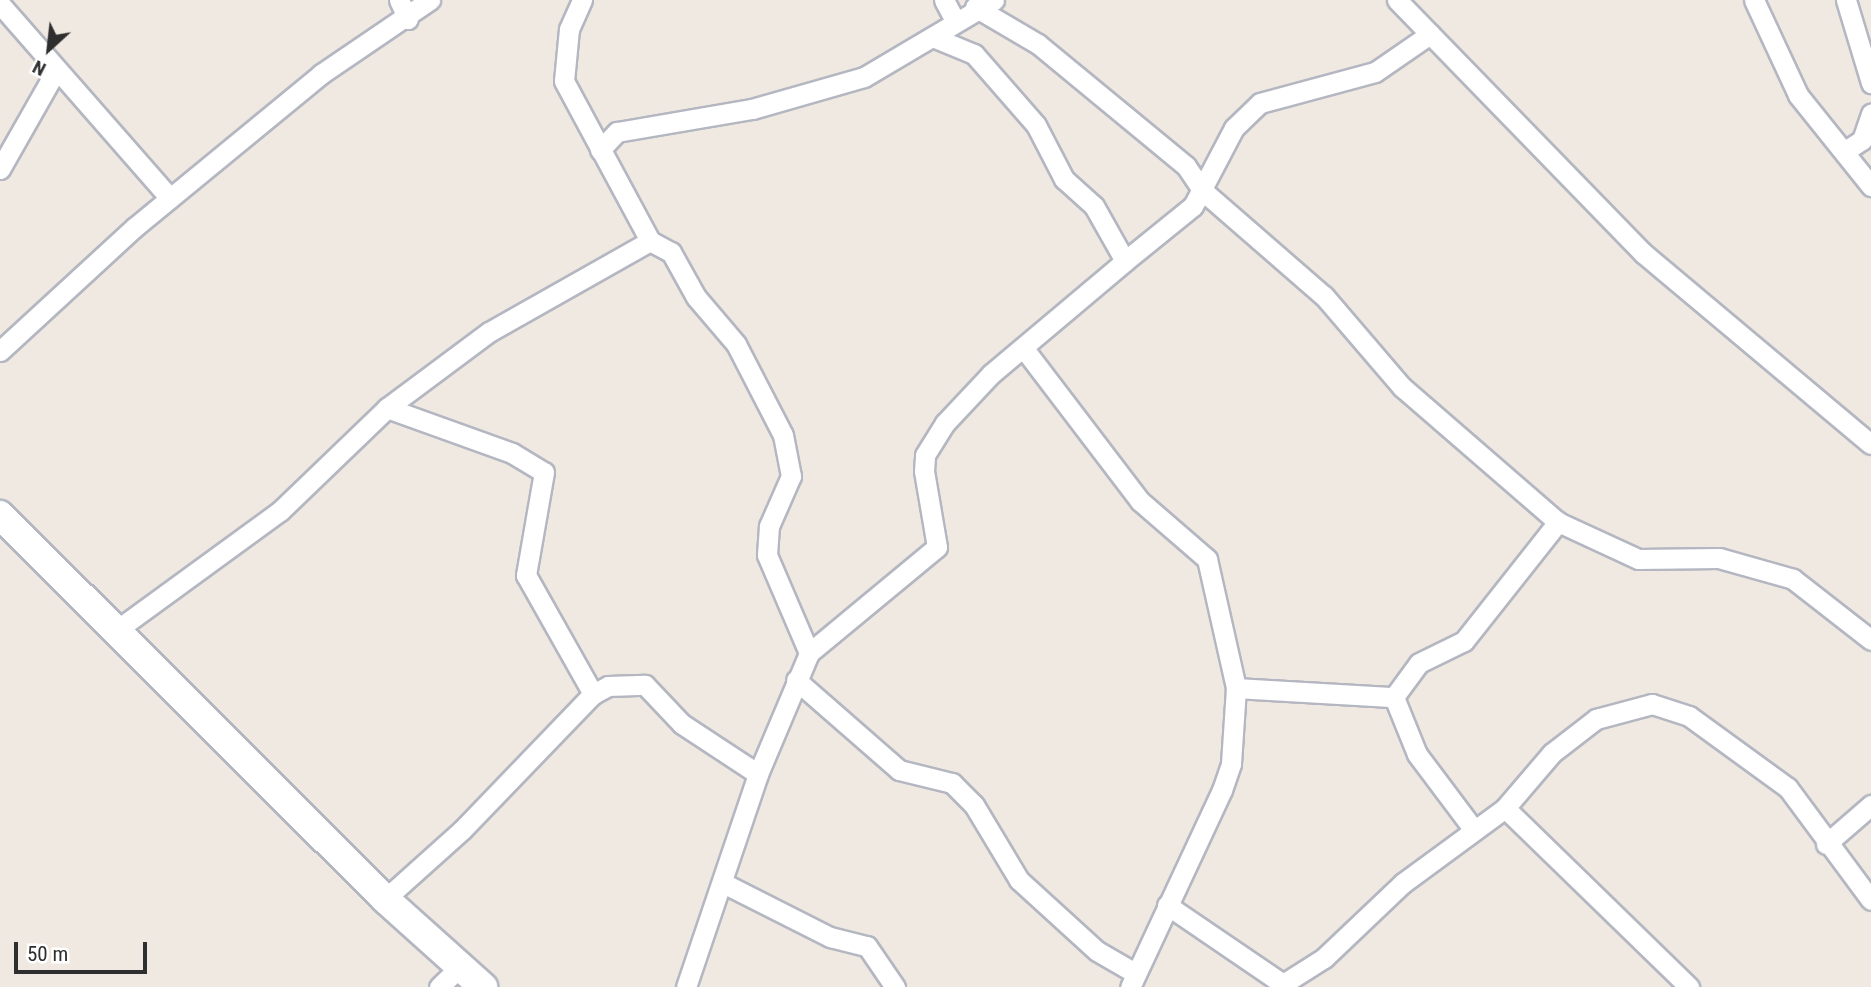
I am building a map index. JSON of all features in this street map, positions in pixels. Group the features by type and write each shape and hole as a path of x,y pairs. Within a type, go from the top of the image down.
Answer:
{"street":[{"path":"399,0 408,19"},
{"path":"0,351 170,198 321,74 408,19 430,0"},
{"path":"582,0 569,29 564,81 650,240 671,252 696,297 736,344 783,435 791,476 769,526 767,555 808,653"},
{"path":"944,0 954,19"},
{"path":"600,150 617,132 752,109 864,77 935,37 954,19 994,0"},
{"path":"1397,0 1643,253 1871,444"},
{"path":"1754,0 1798,95 1871,186"},
{"path":"1846,0 1871,83"},
{"path":"0,4 55,72 170,198"},
{"path":"975,7 1055,58 1186,166 1203,191 1324,296 1402,387 1558,522 1638,559 1719,558 1793,579 1871,640"},
{"path":"685,987 723,883 758,774 808,653 937,547 925,456 976,388 1025,350 1125,261 1181,219 1203,191 1234,128 1260,103 1375,72 1430,34"},
{"path":"935,37 974,54 1036,125 1064,179 1094,206 1125,261"},
{"path":"0,169 55,72"},
{"path":"1845,151 1862,140 1871,114"},
{"path":"118,629 281,510 387,408 489,332 650,240"},
{"path":"796,680 836,708 899,770 952,783 974,806 1018,880 1132,980 1231,764 1236,688 1207,559 1140,500 1025,350"},
{"path":"387,408 512,453 544,471 526,575 593,694"},
{"path":"0,515 118,629 385,899 483,987"},
{"path":"1394,697 1419,663 1464,641 1558,522"},
{"path":"385,899 561,733 593,694 608,686 645,685 682,724 758,774"},
{"path":"1236,688 1394,697"},
{"path":"1394,697 1411,744 1474,830"},
{"path":"1167,905 1285,986 1324,958 1403,883 1505,808 1552,753 1596,719 1652,704 1689,716 1788,788 1826,844 1871,900"},
{"path":"1826,844 1871,805"},
{"path":"1505,808 1689,987"},
{"path":"723,883 830,937 867,946 895,987"},
{"path":"439,987 460,967"}]}
